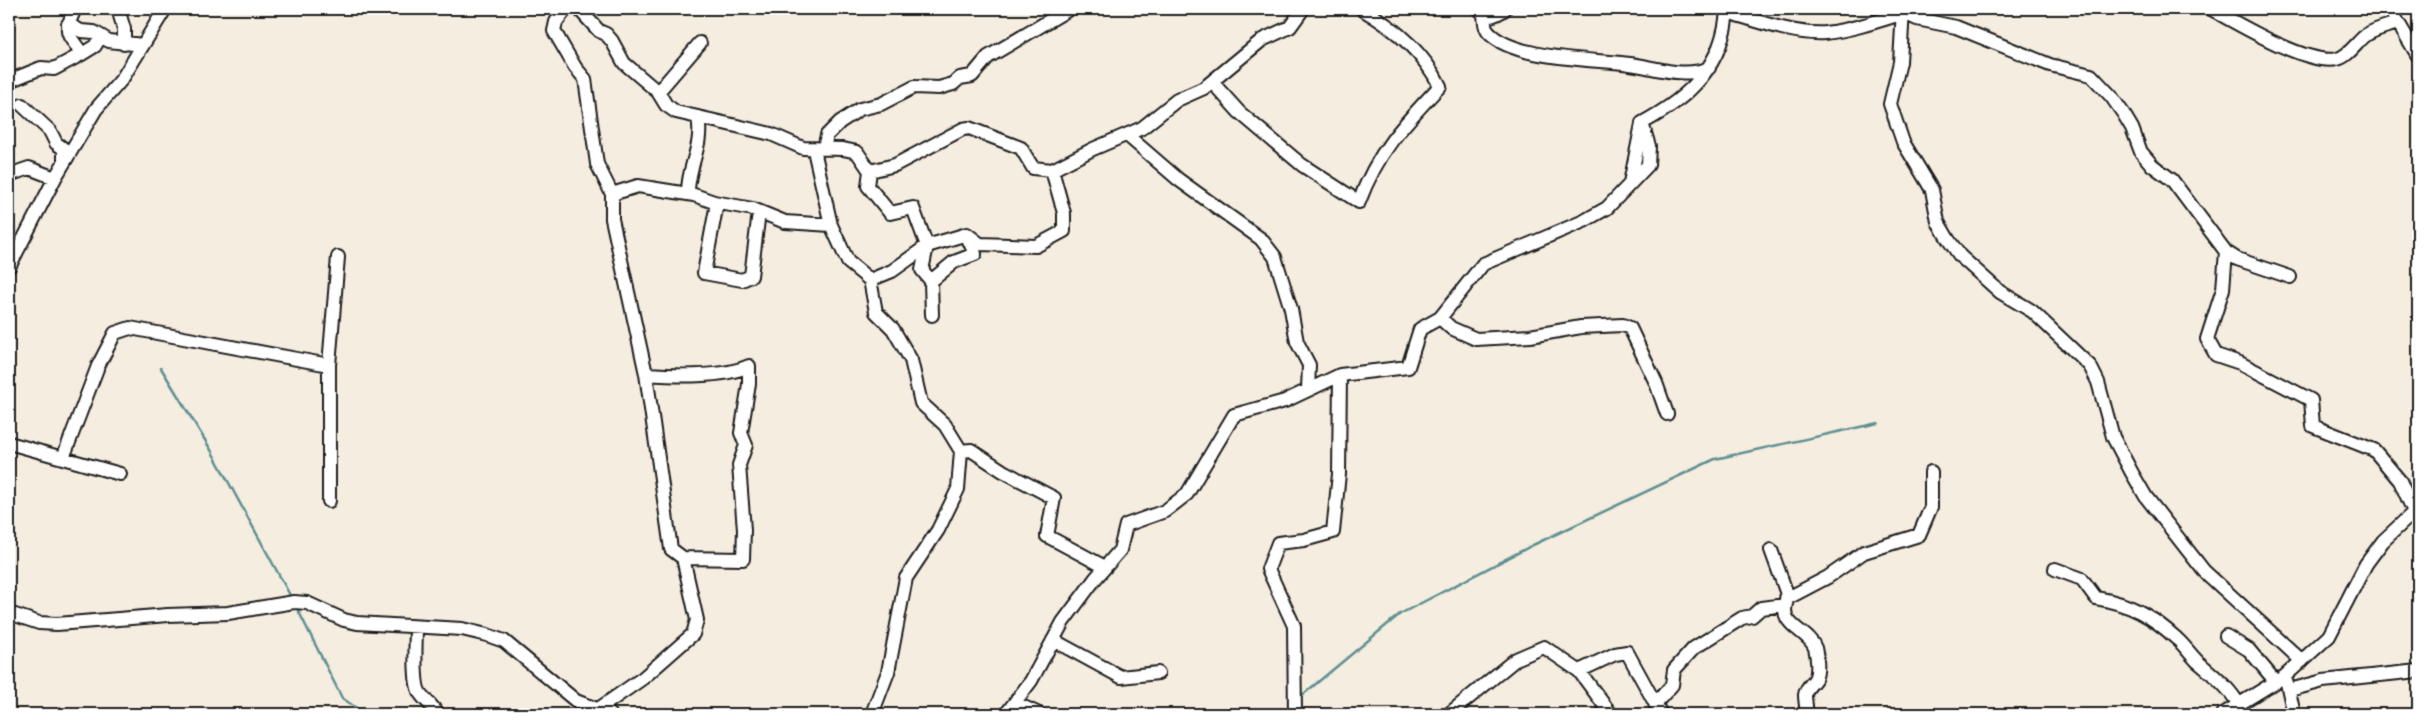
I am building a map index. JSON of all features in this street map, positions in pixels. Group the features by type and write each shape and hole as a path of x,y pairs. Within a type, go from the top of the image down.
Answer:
{"street":[{"path":"75,9 68,24 72,44 82,54"},
{"path":"118,9 124,29 124,44"},
{"path":"9,267 55,178 96,109 122,79 165,9"},
{"path":"566,9 556,22 555,34 585,79 597,164 612,194 615,232 646,374 672,549 683,558 698,620 693,634 642,678 597,710"},
{"path":"872,714 888,672 906,578 938,530 958,488 961,451 945,425 921,403 911,360 893,329 876,312 870,280 848,262 831,225 819,149 827,135 840,122 860,109 881,104 914,87 939,88 953,84 960,78 972,76 988,57 1069,9"},
{"path":"1212,82 1239,112 1302,165 1359,202 1370,174 1380,156 1404,124 1440,86 1430,66 1385,22 1362,9"},
{"path":"1482,12 1495,16 1505,9"},
{"path":"1006,714 1031,681 1064,622 1120,550 1126,525 1165,511 1188,494 1234,415 1285,401 1340,375 1408,366 1420,329 1440,318 1482,264 1584,222 1607,208 1648,165 1649,146 1642,123 1669,108 1692,89 1708,68 1722,40 1727,9"},
{"path":"1732,9 1734,14 1770,25 1823,33 1861,27 1903,11"},
{"path":"2211,9 2279,46 2323,59 2336,60 2344,56 2366,35 2398,23"},
{"path":"2390,9 2398,23 2414,42 2418,56"},
{"path":"584,10 598,31 606,34 612,41 624,63 658,92 666,105 676,112 770,134 803,148 843,148 857,152 870,171 868,186 890,213 913,208 927,246 922,270 931,281 932,315"},
{"path":"870,171 895,165 968,128 1021,148 1033,168 1052,170 1093,149 1128,136 1142,128 1177,100 1204,88 1262,40 1290,27 1299,10"},
{"path":"1903,11 1917,19 1956,27 2050,65 2091,75 2111,96 2123,113 2132,128 2141,152 2152,165 2172,180 2226,252 2236,259 2290,277"},
{"path":"1903,11 1900,62 1893,84 1890,104 1903,142 1932,190 1938,222 1948,239 1960,256 2000,292 2032,311 2090,366 2101,391 2113,437 2146,496 2204,570 2302,661"},
{"path":"1482,12 1489,33 1506,44 1531,52 1578,60 1629,64 1668,71 1691,73 1708,68"},
{"path":"68,24 81,31 94,32 109,41 142,45"},
{"path":"9,81 41,68 54,69 96,46 101,36"},
{"path":"658,92 700,44"},
{"path":"22,105 50,131 56,143 64,149 64,164"},
{"path":"688,194 688,181 700,143 698,117"},
{"path":"1128,136 1179,180 1261,239 1275,257 1292,309 1297,342 1309,365 1308,390"},
{"path":"9,175 28,168 55,178"},
{"path":"967,234 980,244 1036,246 1064,231 1064,213 1052,170"},
{"path":"612,194 638,186 688,194 717,203 759,212 785,222 831,225"},
{"path":"717,203 704,273 742,280 751,276 759,212"},
{"path":"870,280 892,272 927,246 967,234"},
{"path":"931,281 954,262 975,254 967,234"},
{"path":"2223,714 2281,679 2329,636 2366,564 2384,540 2416,512 2400,480 2374,450 2313,426 2311,400 2240,363 2216,355 2207,339 2223,289 2226,252"},
{"path":"329,501 329,365 338,258"},
{"path":"1440,318 1452,328 1476,339 1530,336 1581,327 1623,325 1630,328 1656,383 1667,414"},
{"path":"62,458 98,366 115,333 130,328 329,365"},
{"path":"646,374 674,376 708,374 749,366 750,384 741,433 746,445 739,465 744,530 743,559 683,558"},
{"path":"1296,705 1294,626 1268,570 1278,543 1304,540 1333,532 1339,474 1340,375"},
{"path":"9,443 120,474"},
{"path":"961,451 971,450 1003,471 1054,498 1047,536 1105,567"},
{"path":"1785,605 1788,598 1794,593 1828,577 1864,552 1919,535 1930,507 1931,472"},
{"path":"1771,550 1787,594 1785,605 1790,623 1810,639 1815,648 1817,664 1815,678 1809,684 1805,694 1806,714"},
{"path":"2055,569 2082,578 2096,598 2138,609 2154,620 2178,640 2191,655 2230,690 2239,705"},
{"path":"9,613 39,623 57,624 168,615 228,613 294,602 307,603 344,620 357,623 462,629 504,642 576,701 610,714"},
{"path":"1658,709 1672,685 1674,670 1694,648 1742,618 1752,616 1761,608 1785,605"},
{"path":"416,627 419,693 428,700 438,714"},
{"path":"2226,636 2249,650 2281,679 2290,690 2294,714"},
{"path":"1053,640 1121,676 1158,673"},
{"path":"1449,714 1516,659 1544,646 1579,671 1606,705 1610,714"},
{"path":"1579,671 1615,654 1627,652 1658,709"},
{"path":"2290,690 2323,681 2418,671"},
{"path":"1014,703 1039,714"}],"waterway":[{"path":"161,368 211,450 291,597"},
{"path":"1300,697 1400,614 1533,545 1715,459 1878,423"},
{"path":"296,606 342,698 365,714"},
{"path":"1282,714 1291,706"}]}
